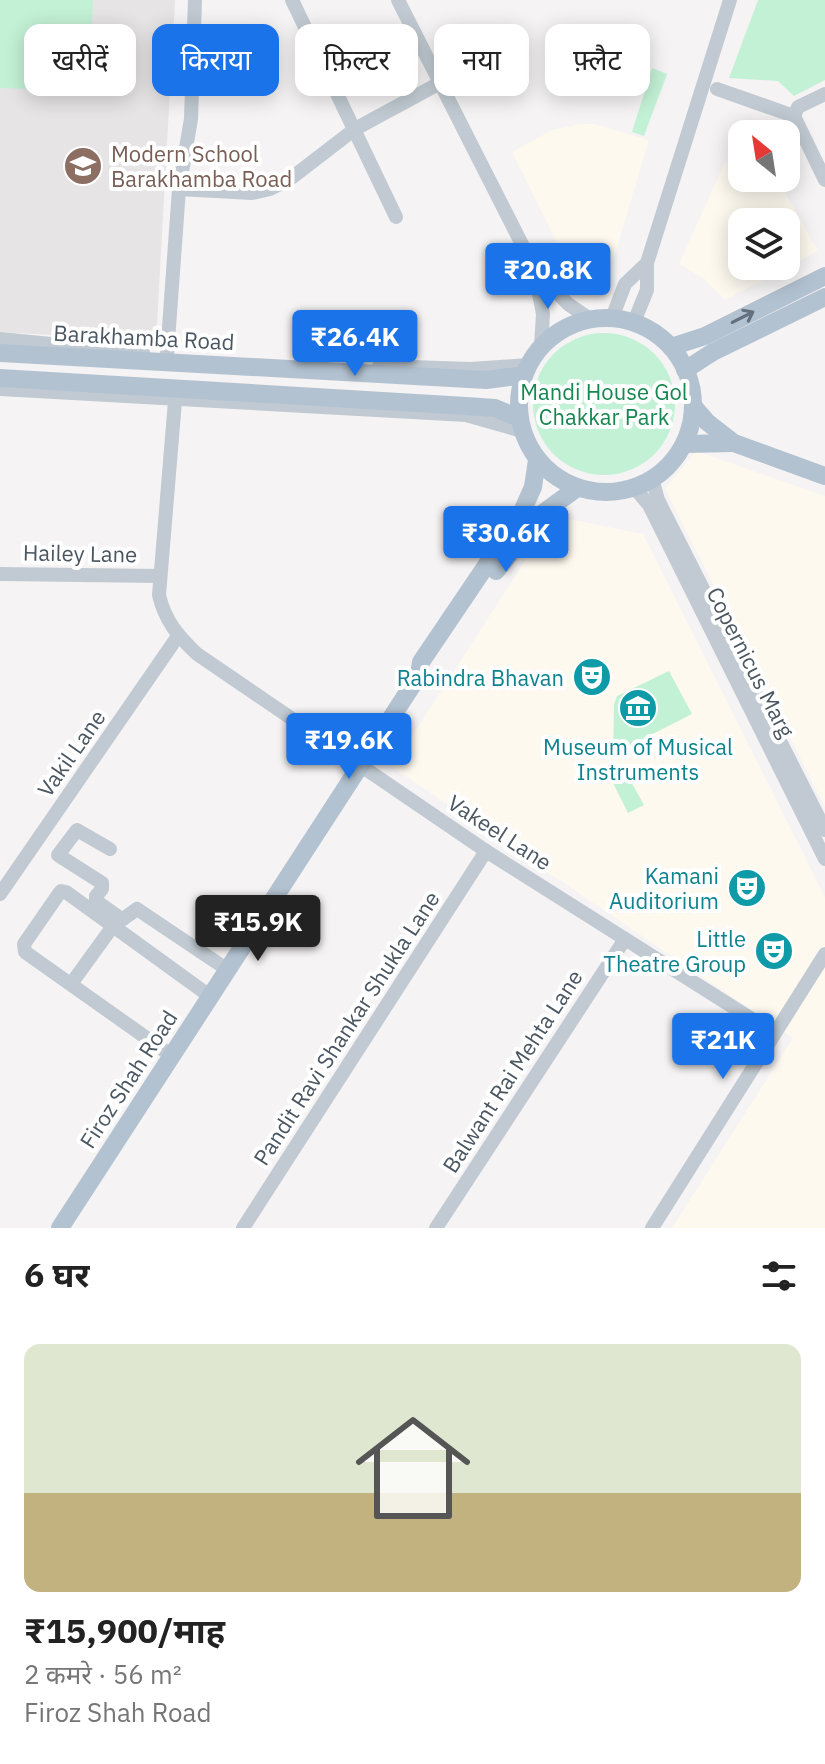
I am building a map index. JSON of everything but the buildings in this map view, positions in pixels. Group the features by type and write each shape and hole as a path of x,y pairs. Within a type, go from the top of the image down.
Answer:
{"main road":[{"path":"671,347 705,336 825,276"},
{"path":"685,370 713,352 825,297"},
{"path":"612,318 634,322 654,332 671,347 685,370 692,392 689,433 684,444 672,462 634,487 605,492 577,488 553,475 537,460 521,424 519,396 526,370 541,346 563,329 590,319 612,318"},
{"name":"Barakhamba Road","path":"0,353 486,380 526,370"},
{"path":"0,378 495,408 521,424"},
{"path":"693,406 707,422 734,443 825,476"},
{"path":"684,444 734,443"},
{"name":"Firoz Shah Road","path":"60,1228 361,766 419,675 421,662 521,514 533,487 537,460"},
{"name":"Firoz Shah Road","path":"419,675 428,669 486,582 534,522 550,506 577,488"}],"street":[{"path":"167,355 179,189 191,119 195,0"},
{"path":"292,0 396,217"},
{"path":"398,0 434,71"},
{"path":"634,322 647,290 647,263 730,0"},
{"path":"179,189 252,193 270,189 290,179 355,129 434,86"},
{"path":"717,89 794,116 825,180"},
{"path":"794,116 798,107 825,94"},
{"path":"447,96 534,268 543,314 541,346"},
{"path":"612,318 625,284 647,263"},
{"path":"534,268 568,304 590,319"},
{"path":"0,339 167,355 526,370"},
{"path":"0,389 466,415 521,424"},
{"name":"Vakeel Lane","path":"175,401 159,595 163,615 178,636 197,654 486,851 766,1028"},
{"name":"Copernicus Marg","path":"652,478 658,500 825,830"},
{"name":"Copernicus Marg","path":"634,487 649,505 825,859"},
{"name":"Hailey Lane","path":"0,574 159,576"},
{"name":"Vakil Lane","path":"0,894 178,636"},
{"path":"110,849 77,830 58,855 102,883 96,901 120,918 137,909 228,970"},
{"name":"Pandit Ravi Shankar Shukla Lane","path":"243,1228 486,851"},
{"path":"172,1056 23,948 24,944 61,891 66,892 211,997"},
{"path":"71,984 113,926"},
{"name":"Balwant Rai Mehta Lane","path":"436,1228 625,939"},
{"path":"652,1228 825,954"}],"shaded area":[{"name":"Modern School Barakhamba Road","path":"0,0 175,0 174,24 152,24 152,96 170,96 156,341 0,332"},
{"path":"594,124 649,140 613,261 567,263 512,152 552,130"},
{"path":"725,162 728,163 728,192 785,192 794,208 728,208 728,280 763,280 725,300 704,279 679,264"},
{"path":"800,219 818,251 800,260"},
{"path":"696,451 825,496 825,807 665,489"},
{"path":"554,516 643,534 825,897 825,1228 672,1228 793,1038 392,767"}],"green space":[{"path":"0,0 93,0 92,24 24,24 24,89 0,88"},
{"path":"758,0 825,0 825,80 794,96 778,81 729,78"},
{"path":"652,68 667,74 644,136 632,132 643,96 650,96"},
{"name":"Mandi House Gol Chakkar Park","path":"604,333 631,339 654,354 669,377 675,404 669,431 654,454 631,469 604,475 577,469 554,454 539,431 533,404 539,377 554,354 577,339"},
{"path":"669,671 692,714 613,754 614,704 617,696"},
{"path":"624,769 644,805 628,813 610,777"}],"place":[{"name":"Modern School Barakhamba Road","path":"83,166"},
{"name":"Rabindra Bhavan","path":"592,677"},
{"name":"Museum of Musical Instruments","path":"638,708"},
{"name":"Kamani Auditorium","path":"747,888"},
{"name":"Little Theatre Group","path":"774,951"}]}
